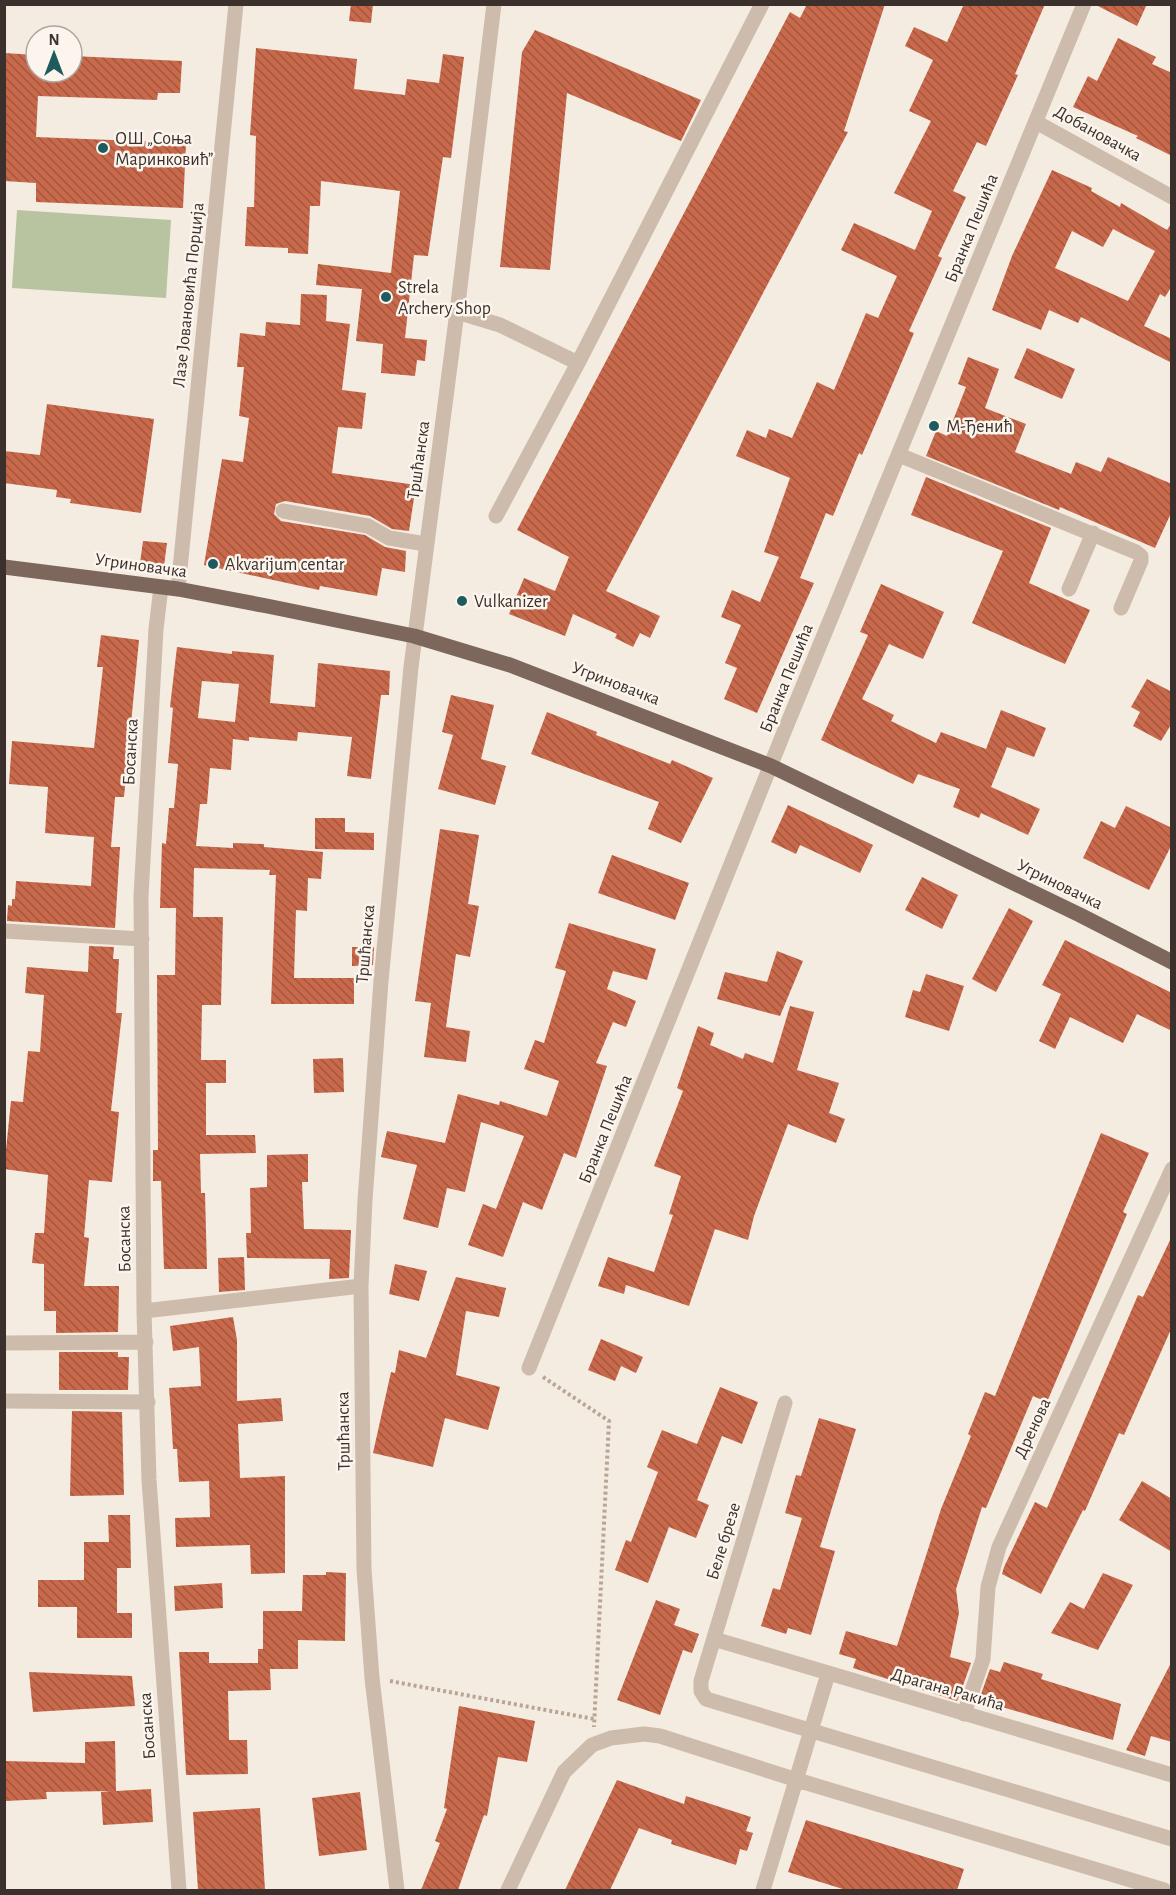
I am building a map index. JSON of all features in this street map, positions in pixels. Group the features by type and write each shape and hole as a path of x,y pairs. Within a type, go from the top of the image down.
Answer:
{"main road":[{"name":"Угриновачка","path":"4,567 178,589 414,636 552,680 771,766 1080,915 1172,962"}],"street":[{"name":"Лазе Јовановића Порција","path":"178,589 236,4"},
{"name":"Тршћанска","path":"397,1890 372,1678 364,1569 361,1286 381,981 414,636 458,312 494,4"},
{"path":"496,516 578,363 762,4"},
{"name":"Бранка Пешића","path":"530,1368 771,766 1084,4"},
{"name":"Добановачка","path":"1036,122 1172,197"},
{"path":"458,312 500,325 578,363"},
{"path":"899,454 1093,533 1141,556 1121,608"},
{"path":"283,511 368,526 389,538 426,544"},
{"path":"1069,589 1093,533"},
{"name":"Босанска","path":"161,587 156,629 143,873 144,1311 149,1480 179,1890"},
{"path":"4,931 142,939"},
{"name":"Дренова","path":"964,1714 982,1659 988,1587 999,1547 1172,1169"},
{"path":"144,1311 361,1286"},
{"path":"4,1343 146,1342"},
{"path":"4,1401 148,1402"},
{"name":"Беле брезе","path":"785,1403 701,1681 701,1691 706,1699 811,1730"},
{"name":"Драгана Ракића","path":"714,1639 1172,1775"},
{"path":"763,1890 828,1674"},
{"path":"811,1730 1172,1839"},
{"path":"508,1890 564,1772 592,1745 620,1737 644,1734 660,1736 797,1780 1164,1890"}],"path":[{"path":"530,1368 609,1421 592,1745"},
{"path":"372,1678 594,1719"}],"green space":[{"path":"17,210 171,220 166,298 12,288"}],"building":[{"path":"351,4 373,4 371,23 349,21"},
{"path":"807,4 885,4 844,131 848,132 606,591 660,616 650,638 640,633 633,647 615,638 617,634 573,614 565,636 509,614 524,578 555,591 569,557 517,530 790,12 800,18"},
{"path":"964,4 1045,4 1015,74 1018,75 986,146 977,142 953,191 966,197 938,256 942,258 909,331 914,333 862,455 859,453 833,516 826,513 800,578 814,583 757,713 724,699 737,668 725,663 741,625 721,617 732,590 760,602 779,557 764,552 790,478 736,456 747,430 766,438 769,429 792,438 817,382 834,390 866,313 878,318 897,276 841,250 854,223 915,250 932,211 894,193 931,121 909,111 933,60 905,46 914,27 947,42"},
{"path":"1094,4 1147,4 1137,26"},
{"path":"535,30 701,100 681,141 567,93 550,270 500,267 522,52"},
{"path":"1118,38 1156,57 1152,64 1172,73 1172,156 1136,138 1138,136 1073,107 1088,76 1097,81"},
{"path":"256,48 357,59 354,89 405,95 407,79 439,83 443,54 464,57 451,158 443,157 428,256 414,255 405,338 427,340 425,361 417,360 415,376 381,373 383,344 356,341 362,289 316,285 318,264 391,273 400,191 321,181 320,206 310,206 308,254 288,253 288,248 245,246 247,207 254,207 256,136 250,135"},
{"path":"4,53 24,54 24,84 84,84 84,57 182,61 180,93 158,93 157,100 38,96 36,137 186,143 183,208 36,202 36,183 4,181"},
{"path":"1052,170 1092,188 1091,191 1120,207 1121,203 1167,230 1172,222 1172,286 1165,297 1160,294 1144,326 1172,339 1172,363 1081,317 1078,323 1049,310 1041,330 992,310 1012,256","holes":["1113,229 1155,251 1128,301 1055,268 1072,231 1103,247"]},
{"path":"301,294 327,295 326,321 350,324 342,390 366,393 362,429 338,427 332,473 416,485 409,531 392,529 370,516 285,501 276,504 274,514 281,521 365,535 385,547 406,551 405,572 382,568 377,596 320,586 319,590 204,565 222,459 243,462 249,418 239,416 244,367 237,367 240,333 265,336 266,322 300,325"},
{"path":"1027,348 1075,369 1062,399 1014,378"},
{"path":"968,357 999,369 985,408 1026,424 1015,452 1071,474 1076,462 1101,472 1108,457 1172,484 1172,511 1155,548 1060,507 1059,510 926,456 936,431 947,436 966,387 958,384"},
{"path":"47,404 154,419 141,513 70,503 71,499 56,497 57,490 4,483 4,451 40,455"},
{"path":"926,477 1051,528 1029,583 1090,610 1065,664 972,623 1003,551 911,515"},
{"path":"143,541 167,543 164,566 140,563"},
{"path":"881,584 944,612 923,659 889,644 862,699 894,715 891,721 936,743 941,732 986,749 1001,710 1046,728 1034,757 1007,747 991,787 1040,809 1028,835 981,813 979,818 953,807 960,789 918,774 913,784 821,740 868,635 860,632"},
{"path":"101,635 139,640 124,797 115,797 111,847 120,847 115,928 7,921 8,905 12,906 12,899 15,899 16,881 91,886 94,837 45,833 48,787 9,784 12,741 94,748 103,667 97,667"},
{"path":"177,647 232,654 232,651 274,655 270,703 315,707 318,663 390,671 389,695 381,695 371,779 347,776 352,737 298,732 297,741 249,737 249,741 233,739 231,770 210,768 207,804 200,804 196,846 233,848 233,843 264,844 264,847 323,852 321,879 308,878 307,911 296,910 294,978 354,978 354,1004 271,1004 276,875 269,875 270,870 194,868 193,917 223,917 221,1005 202,1005 201,1060 226,1060 226,1083 206,1083 206,1135 255,1135 256,1153 200,1154 201,1193 205,1193 207,1269 164,1269 161,1181 153,1181 153,1150 158,1150 157,975 175,975 176,908 160,908 162,843 166,844 169,808 174,808 178,764 168,763 173,708 170,707","holes":["202,681 239,684 235,722 198,718"]},
{"path":"1147,679 1172,692 1172,723 1161,741 1133,726 1140,712 1131,707"},
{"path":"451,695 494,705 481,759 506,766 495,805 438,789 453,735 442,732"},
{"path":"547,712 597,732 596,735 670,764 672,760 713,778 681,843 648,829 659,802 531,754"},
{"path":"788,805 873,845 860,873 800,845 796,854 771,842"},
{"path":"1126,806 1172,828 1172,844 1149,890 1083,858 1101,821 1115,828"},
{"path":"315,818 345,818 345,832 374,833 374,850 315,849"},
{"path":"440,829 479,835 468,904 479,906 470,957 456,954 446,1027 470,1031 466,1062 424,1057 431,1003 415,1001"},
{"path":"612,855 689,883 675,920 598,893"},
{"path":"922,877 958,895 942,929 905,910"},
{"path":"1009,908 1033,921 996,992 972,979"},
{"path":"569,923 656,949 647,980 613,971 607,989 636,1001 626,1027 613,1022 596,1063 607,1066 576,1158 564,1153 542,1210 523,1202 503,1257 468,1245 483,1204 496,1209 524,1136 481,1122 465,1192 447,1188 438,1228 403,1219 417,1165 381,1157 387,1131 445,1143 458,1094 499,1105 500,1101 547,1116 559,1081 524,1069 535,1040 544,1043 566,971 555,968"},
{"path":"1065,940 1172,993 1172,1031 1137,1014 1123,1043 1070,1017 1055,1049 1039,1041 1061,994 1042,985"},
{"path":"89,946 114,947 113,959 119,959 116,1013 122,1013 111,1111 119,1112 112,1182 89,1180 84,1237 89,1238 84,1286 119,1286 118,1332 56,1333 56,1311 44,1311 44,1264 32,1263 35,1233 44,1233 48,1175 4,1169 11,1101 23,1102 28,1051 40,1052 44,995 25,993 27,967 88,972"},
{"path":"352,947 374,947 373,965 352,966"},
{"path":"777,951 803,961 780,1016 717,999 725,972 767,982"},
{"path":"926,974 964,986 949,1031 905,1017 913,990 920,992"},
{"path":"790,1006 814,1012 797,1070 839,1083 829,1113 845,1119 836,1143 788,1124 754,1216 748,1240 715,1229 689,1306 626,1285 624,1294 598,1286 608,1257 654,1272 673,1215 669,1214 681,1176 654,1166 683,1091 677,1088 698,1026 714,1033 710,1045 743,1059 745,1053 773,1063"},
{"path":"343,1058 344,1092 314,1093 313,1059"},
{"path":"1101,1133 1149,1153 1123,1212 1127,1214 1047,1402 1033,1396 986,1508 982,1507 956,1589 959,1613 950,1657 971,1663 957,1701 853,1668 856,1659 839,1654 846,1631 897,1646 941,1509 971,1436 968,1434 985,1392 995,1396"},
{"path":"308,1154 308,1182 302,1182 304,1229 351,1230 349,1278 329,1279 330,1259 247,1258 246,1233 251,1233 250,1188 267,1187 267,1155"},
{"path":"1172,1236 1172,1327 1124,1435 1119,1433 1085,1511 1083,1510 1041,1594 1002,1574 1004,1567 1035,1502 1047,1508 1138,1295 1143,1297"},
{"path":"244,1257 245,1290 219,1292 218,1258"},
{"path":"395,1264 427,1271 419,1301 389,1294"},
{"path":"456,1277 506,1288 499,1317 466,1311 456,1375 500,1387 488,1430 445,1418 433,1467 373,1453 391,1372 395,1373 399,1350 426,1358"},
{"path":"233,1317 237,1340 237,1401 281,1398 283,1421 238,1424 240,1478 285,1476 285,1573 251,1574 250,1545 176,1547 175,1518 210,1517 209,1481 179,1482 177,1449 173,1449 169,1388 201,1386 199,1347 173,1351 170,1326"},
{"path":"601,1339 643,1357 636,1373 621,1366 615,1381 588,1370"},
{"path":"59,1352 118,1352 118,1357 129,1357 128,1390 59,1390"},
{"path":"720,1387 758,1402 742,1444 722,1436 697,1500 709,1505 696,1538 669,1527 648,1583 615,1570 626,1540 631,1542 658,1472 647,1467 662,1430 697,1444"},
{"path":"72,1411 122,1412 124,1495 70,1496"},
{"path":"819,1418 856,1429 820,1547 835,1551 811,1635 788,1628 786,1634 761,1626 773,1588 780,1590 802,1518 785,1513 796,1475 801,1476"},
{"path":"1142,1481 1172,1499 1172,1552 1119,1520"},
{"path":"108,1515 130,1515 131,1568 117,1568 117,1613 132,1613 132,1638 77,1638 77,1607 38,1607 38,1580 84,1580 84,1542 109,1542"},
{"path":"326,1572 346,1573 345,1641 298,1640 298,1669 270,1669 271,1690 228,1691 229,1740 247,1740 248,1774 186,1775 179,1652 209,1652 209,1663 258,1663 258,1649 263,1649 263,1611 302,1611 303,1575 326,1575"},
{"path":"1103,1573 1133,1585 1098,1650 1051,1633 1070,1602 1084,1609"},
{"path":"222,1583 223,1608 175,1611 174,1586"},
{"path":"656,1600 680,1609 674,1625 699,1634 692,1653 683,1650 660,1715 617,1700"},
{"path":"1172,1661 1172,1742 1151,1736 1145,1756 1126,1750"},
{"path":"1004,1662 1043,1674 1041,1679 1121,1704 1113,1740 979,1700 990,1669 1000,1672"},
{"path":"29,1672 132,1676 135,1706 33,1712"},
{"path":"459,1706 535,1721 527,1762 498,1757 487,1816 484,1815 458,1890 421,1890 440,1843 435,1841 447,1809 444,1808"},
{"path":"115,1741 116,1791 151,1789 153,1822 103,1825 101,1792 111,1791 46,1792 47,1799 5,1801 4,1761 85,1763 85,1742"},
{"path":"617,1780 684,1804 686,1796 751,1817 746,1831 753,1833 747,1851 740,1849 736,1865 671,1844 672,1840 639,1828 610,1890 565,1890"},
{"path":"360,1792 367,1850 319,1856 312,1798"},
{"path":"260,1808 265,1890 198,1890 193,1812"},
{"path":"806,1820 964,1869 957,1890 846,1890 788,1872"}],"place":[{"name":"ОШ „Соња Маринковић”","path":"103,148"},
{"name":"Strela Archery Shop","path":"386,297"},
{"name":"М-Ђенић","path":"934,426"},
{"name":"Akvarijum centar","path":"213,564"},
{"name":"Vulkanizer","path":"462,601"}]}
